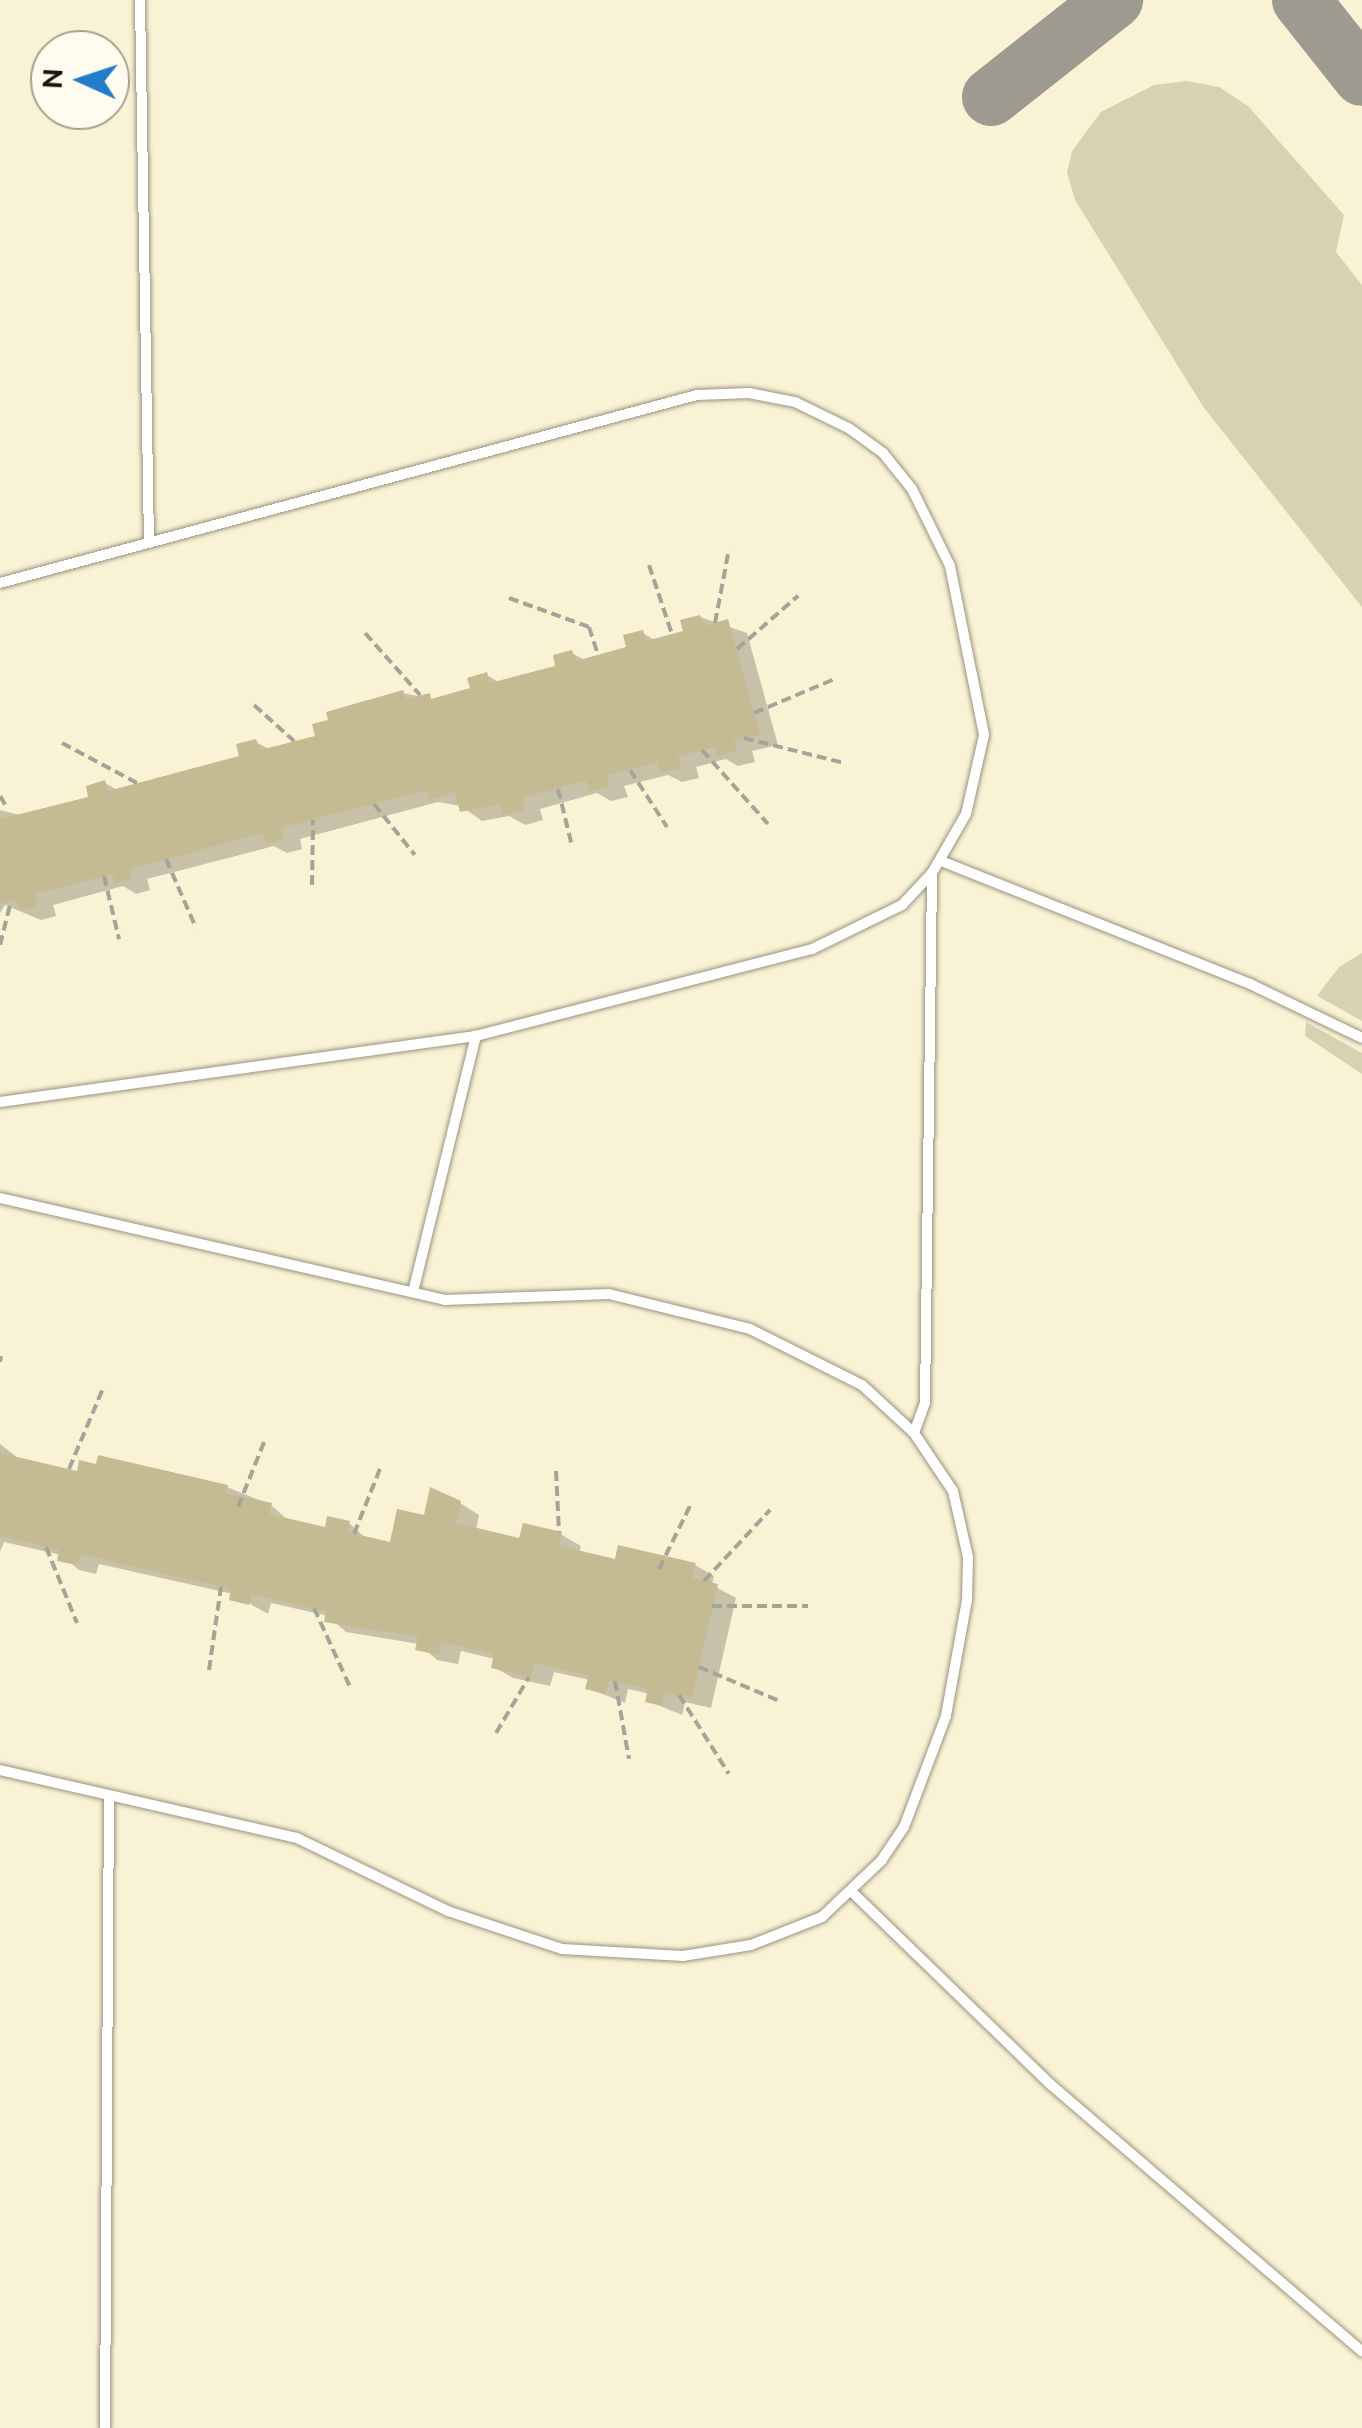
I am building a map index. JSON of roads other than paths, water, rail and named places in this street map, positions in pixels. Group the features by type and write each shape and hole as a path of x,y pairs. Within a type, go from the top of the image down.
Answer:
{"lane":[{"path":"140,0 148,543"},
{"path":"0,583 697,395 749,393 795,402 883,453 936,524 950,566 984,736 966,814 932,873 902,906 812,949 476,1036 0,1102"},
{"path":"941,861 1250,984 1362,1038"},
{"path":"914,1433 925,1403 932,873"},
{"path":"413,1292 476,1036"},
{"path":"0,1198 445,1300 609,1294 732,1324 832,1366 914,1433 938,1465 964,1522 967,1600 949,1701 922,1791 882,1860 852,1892 790,1933 719,1952 642,1956 562,1949 448,1911 297,1838 0,1770"},
{"path":"106,2428 109,1796"},
{"path":"852,1892 1050,2084 1362,2351"}]}
